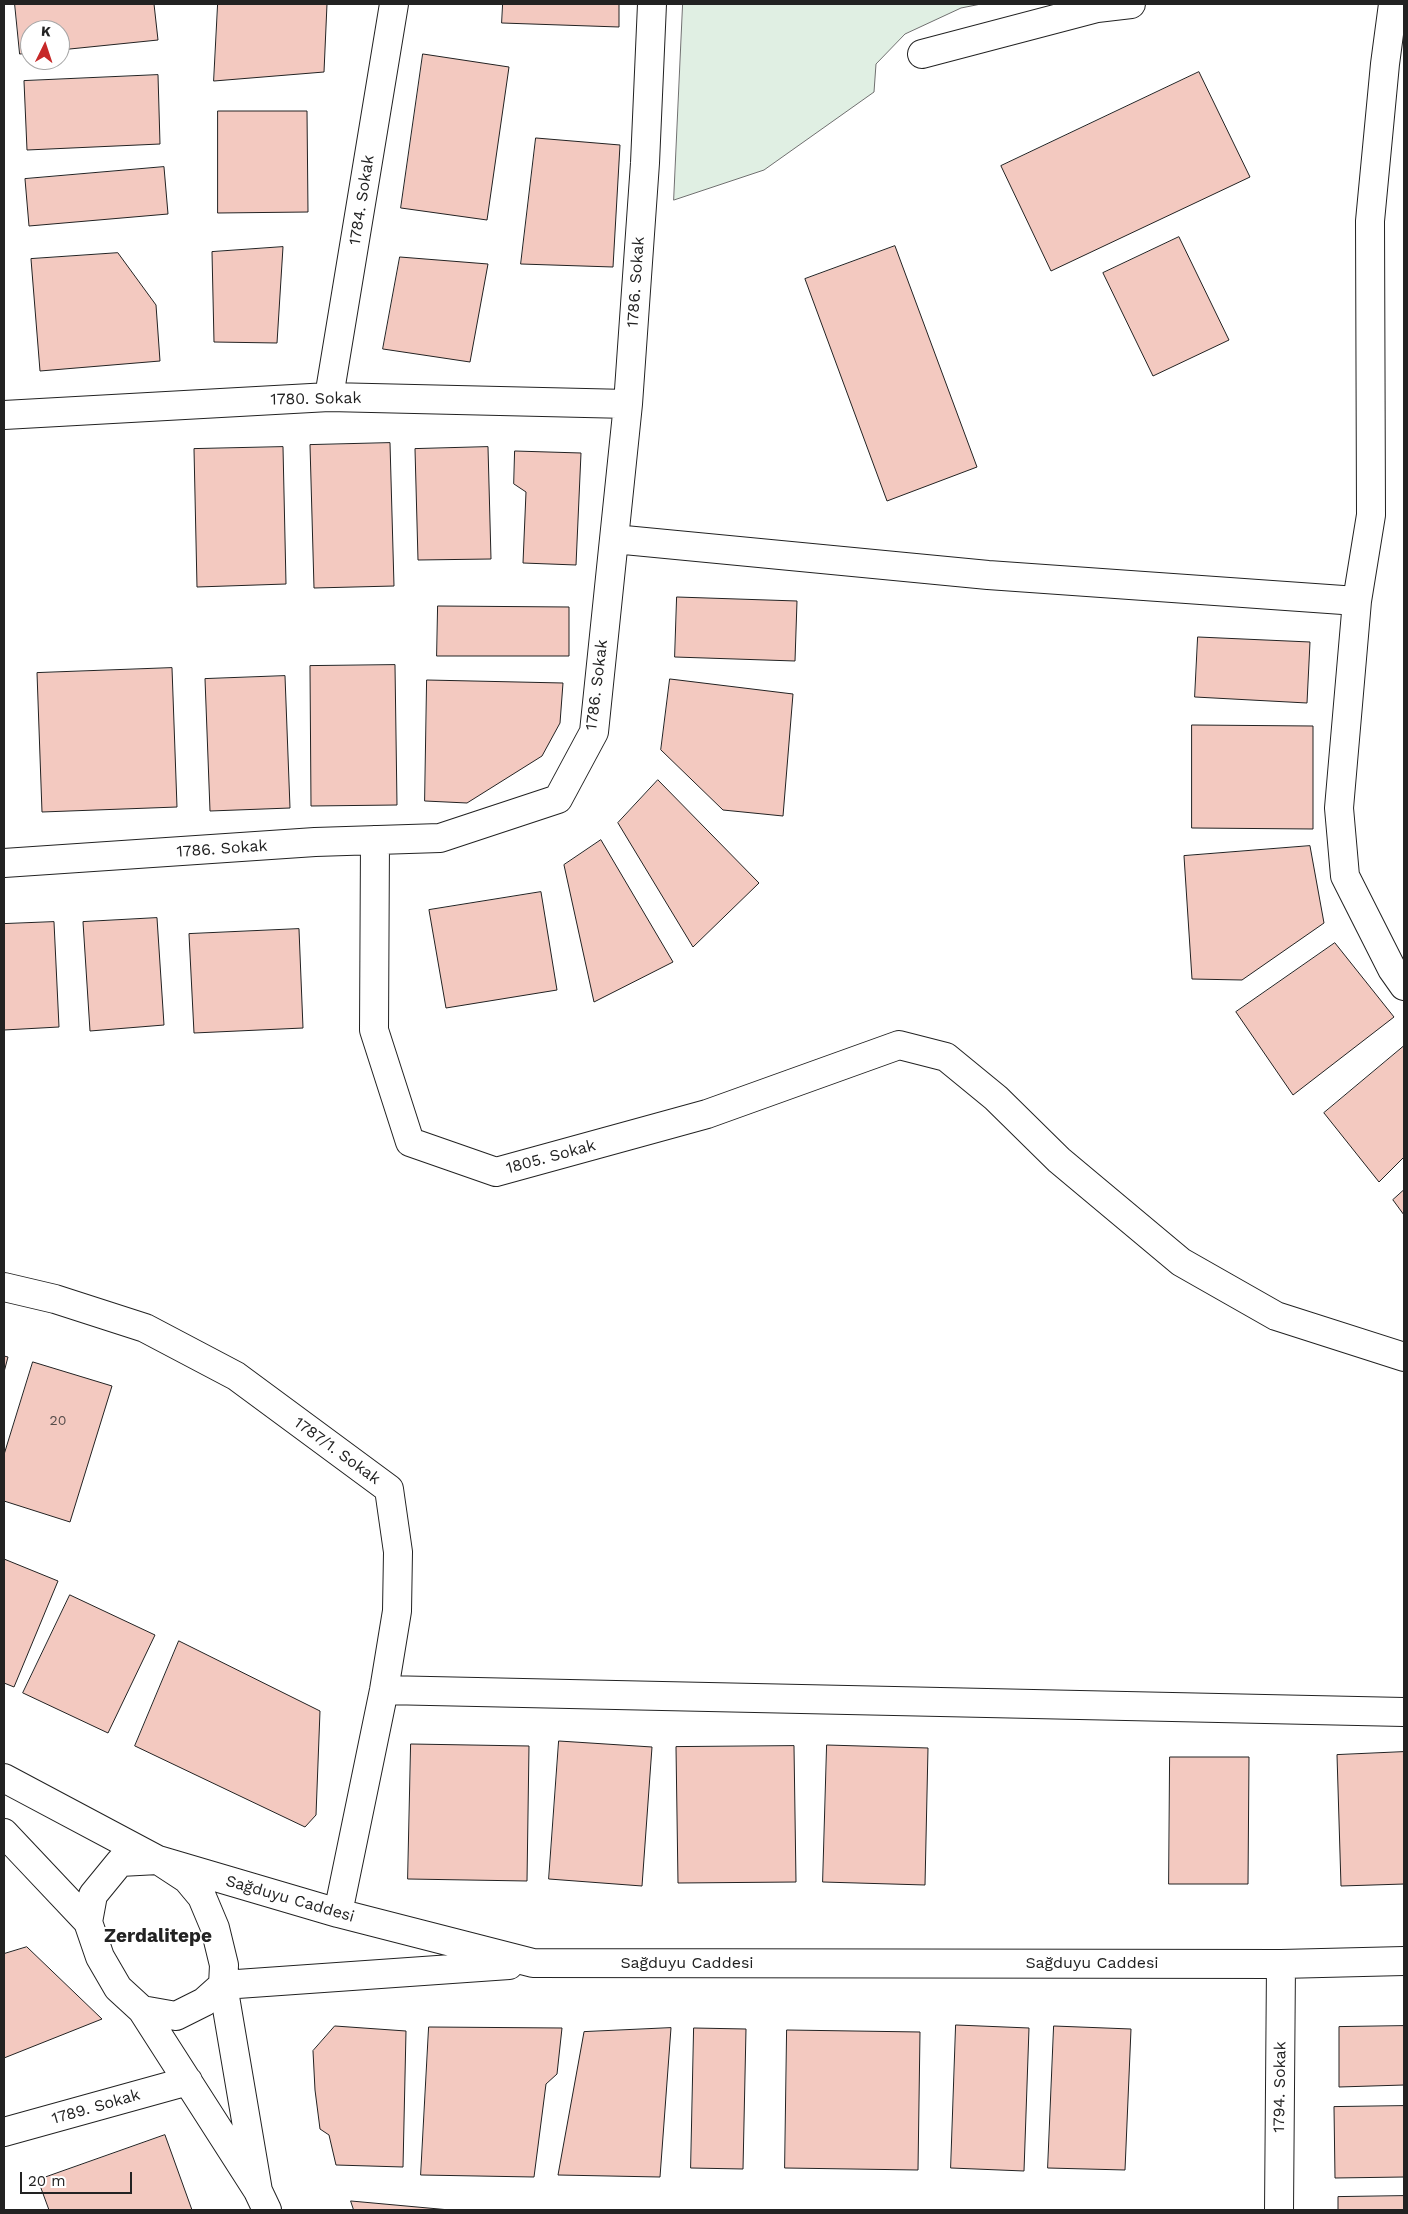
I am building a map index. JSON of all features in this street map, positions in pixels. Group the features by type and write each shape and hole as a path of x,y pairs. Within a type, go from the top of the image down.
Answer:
{"street":[{"name":"1784. Sokak","path":"329,397 394,4"},
{"name":"1786. Sokak","path":"4,863 315,842 440,838 558,798 594,732 628,404 645,163 652,4"},
{"path":"922,54 1097,8 1131,4"},
{"path":"1393,4 1395,64 1370,221 1371,515 1357,601 1339,808 1346,876 1392,969 1404,986"},
{"name":"1780. Sokak","path":"4,415 329,397 628,404"},
{"path":"614,539 988,575 1357,601"},
{"name":"1805. Sokak","path":"375,840 374,1030 410,1142 496,1172 707,1114 899,1045 946,1057 996,1098 1059,1160 1181,1262 1276,1316 1404,1357"},
{"name":"1787/1. Sokak","path":"4,1287 55,1299 145,1328 219,1367 236,1376 389,1490 398,1552 397,1611 384,1690 338,1913"},
{"path":"384,1690 1404,1712"},
{"name":"Sağduyu Caddesi","path":"4,1778 158,1860 338,1913 533,1963 1281,1964 1404,1961"},
{"path":"4,1833 88,1922 100,1957 118,1988 142,2010 263,2200"},
{"path":"88,1922 93,1895 120,1862 158,1860 187,1879 202,1897 214,1928 224,1965 223,1985 263,2200"},
{"path":"142,2010 176,2016 204,2002 223,1985 533,1963"},
{"name":"1794. Sokak","path":"1279,2210 1281,1964"},
{"name":"1789. Sokak","path":"4,2132 188,2081"}],"green space":[{"path":"683,4 981,4 961,8 905,34 876,64 874,92 764,170 674,200"}],"building":[{"path":"15,4 154,4 158,40 70,49 70,20 20,20 20,54"},
{"path":"218,4 327,4 324,72 214,81"},
{"path":"503,4 619,4 619,27 502,23"},
{"path":"423,54 509,67 487,220 401,208"},
{"path":"1199,72 1250,177 1051,271 1001,166"},
{"path":"158,75 160,144 27,150 24,81"},
{"path":"218,111 307,111 308,212 218,213"},
{"path":"536,138 620,145 613,267 521,264"},
{"path":"164,167 168,214 29,226 25,179"},
{"path":"1179,237 1229,340 1153,376 1103,273"},
{"path":"895,246 977,467 887,501 805,279"},
{"path":"283,247 277,343 214,342 212,252"},
{"path":"118,253 156,305 160,361 40,371 31,259"},
{"path":"400,257 488,264 470,362 383,349"},
{"path":"390,443 394,586 314,588 310,445"},
{"path":"283,447 286,584 197,587 194,449"},
{"path":"488,447 491,559 418,560 415,449"},
{"path":"515,451 581,453 576,565 523,563 526,492 514,484"},
{"path":"677,597 797,601 795,661 675,657"},
{"path":"438,606 569,607 569,656 437,656"},
{"path":"1198,637 1310,642 1307,703 1195,697"},
{"path":"395,665 397,805 311,806 310,666"},
{"path":"172,668 177,807 42,812 37,673"},
{"path":"285,676 290,808 210,811 205,679"},
{"path":"670,679 793,694 783,816 723,810 661,750"},
{"path":"427,680 563,683 560,723 542,756 467,803 425,801"},
{"path":"1192,725 1313,726 1313,829 1192,828"},
{"path":"658,780 759,883 693,947 618,823"},
{"path":"601,840 673,962 594,1002 564,865"},
{"path":"1310,846 1324,923 1242,980 1192,979 1184,856"},
{"path":"541,892 557,990 446,1008 429,910"},
{"path":"157,918 164,1025 90,1031 83,922"},
{"path":"54,922 59,1027 4,1030 4,924"},
{"path":"299,929 303,1028 194,1033 189,934"},
{"path":"1335,943 1394,1017 1293,1095 1236,1012"},
{"path":"1404,1046 1404,1157 1379,1182 1324,1113"},
{"path":"1404,1190 1404,1215 1393,1200"},
{"path":"4,1356 8,1357 4,1372"},
{"path":"33,1362 112,1386 70,1522 4,1501 4,1455"},
{"path":"4,1559 58,1581 14,1687 4,1683"},
{"path":"70,1595 155,1635 108,1733 23,1693"},
{"path":"179,1641 320,1711 316,1815 305,1827 135,1746"},
{"path":"559,1741 652,1747 642,1886 549,1879"},
{"path":"411,1744 529,1746 527,1881 408,1879"},
{"path":"827,1745 928,1748 925,1885 823,1882"},
{"path":"794,1746 796,1882 678,1883 676,1747"},
{"path":"1404,1752 1404,1884 1341,1886 1337,1755"},
{"path":"1170,1757 1249,1757 1248,1884 1169,1884"},
{"path":"27,1947 102,2019 4,2058 4,1954"},
{"path":"956,2025 1029,2028 1024,2171 951,2168"},
{"path":"335,2026 406,2031 403,2167 336,2165 329,2135 320,2129 313,2051"},
{"path":"1054,2026 1131,2029 1125,2170 1048,2168"},
{"path":"1404,2026 1404,2085 1339,2087 1339,2027"},
{"path":"429,2027 562,2028 557,2074 546,2084 534,2177 421,2175"},
{"path":"671,2028 660,2177 558,2175 584,2032"},
{"path":"694,2028 746,2029 743,2169 691,2168"},
{"path":"787,2030 920,2032 918,2170 785,2168"},
{"path":"1404,2106 1404,2177 1335,2178 1334,2107"},
{"path":"165,2135 192,2210 49,2210 38,2180"},
{"path":"1404,2196 1404,2210 1338,2210 1338,2197"},
{"path":"351,2201 450,2210 354,2210"}],"district":[{"name":"Zerdalitepe","path":"158,1936"}]}
